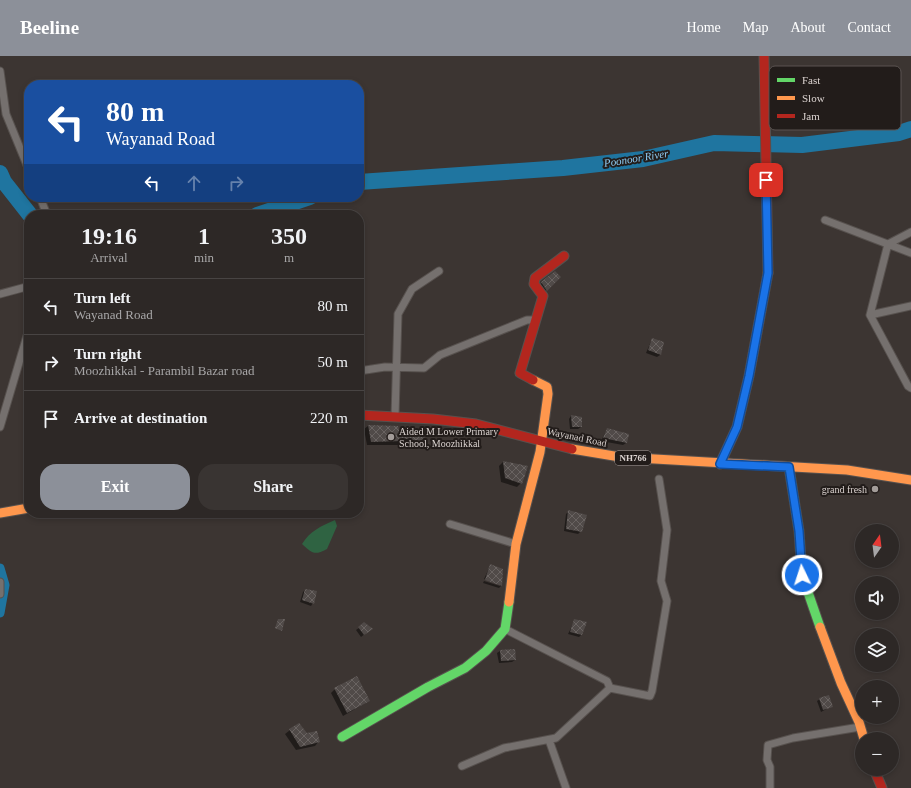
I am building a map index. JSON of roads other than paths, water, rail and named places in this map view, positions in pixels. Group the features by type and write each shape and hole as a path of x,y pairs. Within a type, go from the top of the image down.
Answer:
{"main road":[{"path":"720,464 737,427 749,376 768,273 764,56"},
{"path":"342,737 428,687 465,668 486,651 505,629 516,544 540,452 547,387 520,373 543,296 534,284 535,278 564,256"},
{"name":"Wayanad Road","path":"364,415 396,416 476,424 563,448 620,457 720,464 847,470 911,480"},
{"path":"789,467 799,531 802,575 833,662 862,732"},
{"path":"0,513 24,509"},
{"path":"877,776 882,788"}],"street":[{"path":"0,71 6,114 24,158"},
{"path":"825,220 911,253"},
{"path":"911,232 888,244 870,315 908,386 911,388"},
{"path":"396,416 398,314 412,289 439,271"},
{"path":"0,294 24,287"},
{"path":"870,315 911,306"},
{"path":"364,370 398,367 424,368 440,355 527,320 535,320"},
{"path":"0,427 24,346"},
{"path":"610,688 650,696 652,691 667,601 661,580 667,530 659,479"},
{"path":"450,524 516,544"},
{"path":"0,582 0,594"},
{"path":"505,629 607,681 610,688"},
{"path":"462,766 504,748 556,738 610,688"},
{"path":"770,788 770,767 767,760 768,745 793,738 860,727"},
{"path":"549,740 566,788"}],"waterway":[{"name":"Poonoor River","path":"364,182 563,168 643,159 714,143 802,145 899,133 911,129"},
{"name":"Poonoor River","path":"0,173 4,182 26,210"},
{"name":"Poonoor River","path":"272,210 295,202"},
{"path":"0,568 5,585 0,613"}],"place":[{"name":"Aided M Lower Primary School, Moozhikkal","path":"391,437"},
{"name":"grand fresh","path":"875,489"}]}
